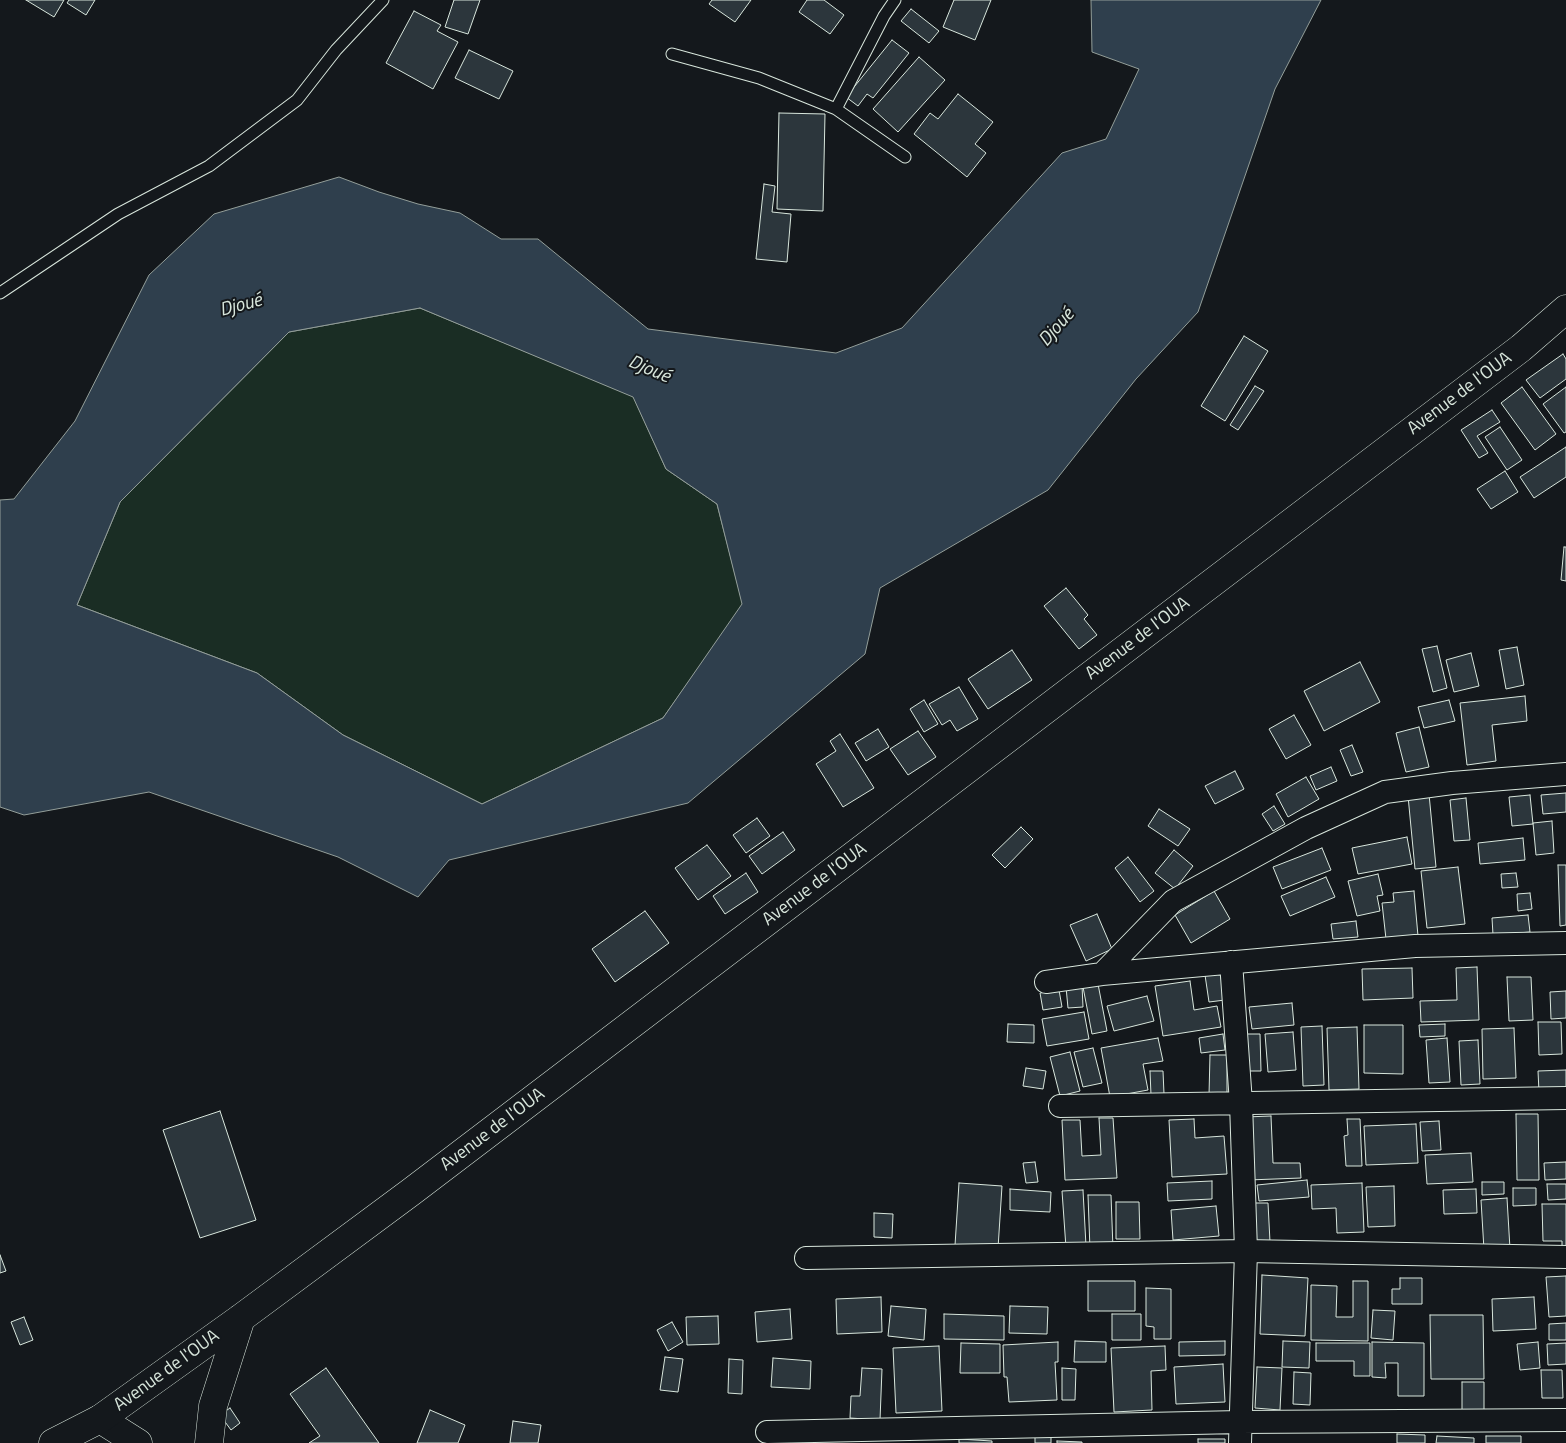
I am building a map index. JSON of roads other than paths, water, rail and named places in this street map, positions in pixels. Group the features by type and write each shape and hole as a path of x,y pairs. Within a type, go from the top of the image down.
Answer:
{"main road":[{"name":"Avenue de l'OUA","path":"53,1443 100,1419 241,1318 419,1186 1521,348 1566,309"},
{"path":"209,1443 213,1406 241,1318"},
{"path":"100,1419 138,1443"}],"street":[{"path":"1102,974 1173,901 1306,828 1385,792 1452,783 1566,774"},
{"path":"1046,982 1102,974 1415,946 1566,943"},
{"path":"1231,962 1241,1103 1246,1250 1240,1432"},
{"path":"1060,1106 1566,1098"},
{"path":"806,1258 1246,1250 1566,1257"},
{"path":"767,1432 1240,1432 1566,1420"}],"lane":[{"path":"0,293 118,214 209,166 298,100 336,50 383,0"},
{"path":"836,109 884,16 895,0"},
{"path":"672,54 759,78 836,109 905,157"}],"water":[{"name":"Djoué","path":"1091,0 1321,0 1275,89 1198,312 1136,379 1048,490 880,588 865,654 688,803 449,860 418,897 338,857 149,792 24,815 0,807 0,500 14,499 75,421 149,275 214,214 339,177 418,204 460,213 501,239 538,239 648,329 836,353 902,328 1062,153 1106,139 1139,69 1092,52","holes":["420,308 633,397 666,469 717,504 742,604 663,718 482,804 343,735 257,673 77,605 120,502 289,332"]}]}
